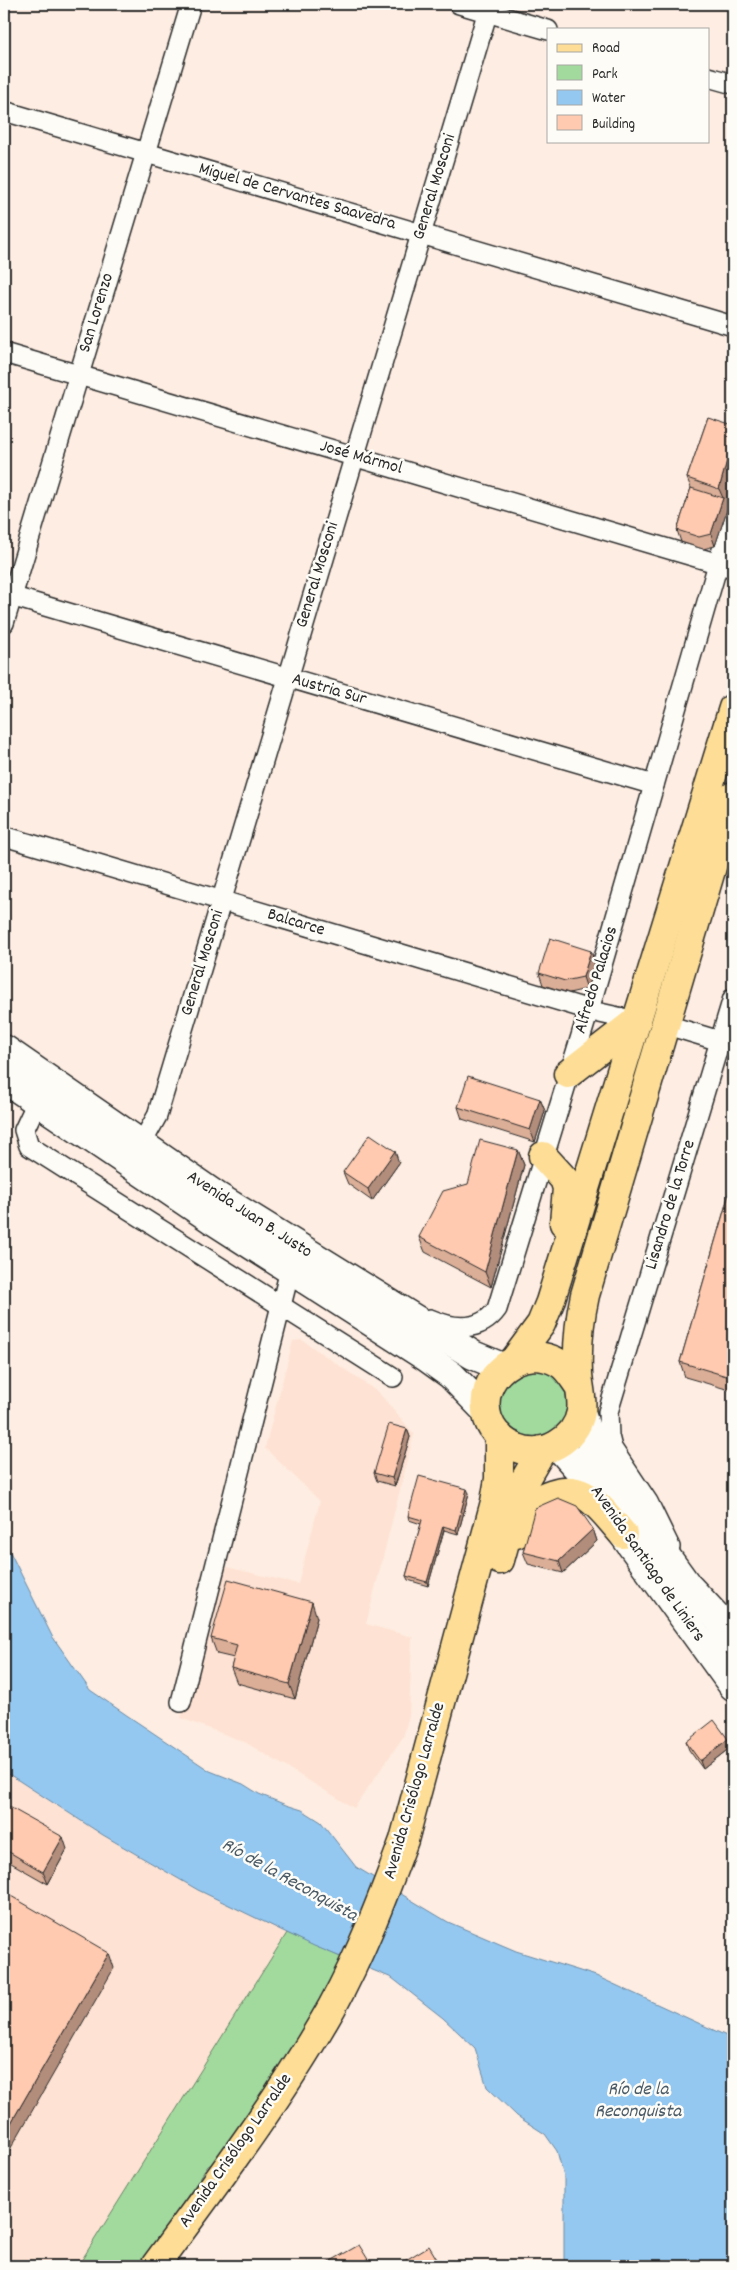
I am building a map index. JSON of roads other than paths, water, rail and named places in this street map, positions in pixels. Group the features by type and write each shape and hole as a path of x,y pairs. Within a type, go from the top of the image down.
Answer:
{"main road":[{"path":"733,708 550,1302 541,1324 491,1382 487,1393 486,1411 493,1429 499,1436 519,1449 549,1448 572,1432 581,1412 578,1329 585,1295 667,1025 733,796"},
{"path":"568,1074 636,1021"},
{"name":"Avenida Juan B. Justo","path":"4,1049 218,1197 368,1291 472,1355 509,1363"},
{"name":"Avenida Juan B. Justo","path":"4,1079 212,1219 426,1357 451,1375 486,1411"},
{"path":"543,1156 564,1179 567,1188 563,1219 570,1240"},
{"path":"509,1363 531,1355 547,1357 561,1363 579,1386"},
{"name":"Avenida Santiago de Liniers","path":"581,1412 593,1449 604,1470 687,1585 716,1616 733,1640"},
{"name":"Avenida Crisólogo Larralde","path":"155,2266 347,2013 374,1958 419,1845 431,1773 495,1502 499,1479 499,1436"},
{"name":"Avenida Santiago de Liniers","path":"549,1448 596,1490 623,1534 733,1686"},
{"name":"Avenida Crisólogo Larralde","path":"431,1773 499,1564 520,1488 549,1448"},
{"path":"499,1564 516,1536 526,1511 545,1496 559,1492 570,1490 585,1496 596,1504 623,1534"},
{"name":"Avenida Crisólogo Larralde","path":"179,2266 297,2079"}],"street":[{"name":"San Lorenzo","path":"4,622 8,595 78,375 191,4"},
{"path":"459,4 489,8 547,30"},
{"name":"General Mosconi","path":"142,1143 157,1116 489,8"},
{"path":"710,78 733,84"},
{"name":"Miguel de Cervantes Saavedra","path":"4,111 733,326"},
{"name":"José Mármol","path":"4,353 726,566"},
{"name":"Alfredo Palacios","path":"368,1291 447,1326 460,1328 478,1324 492,1316 497,1309 589,1010 654,785 726,566 733,512"},
{"name":"Austria Sur","path":"8,595 654,785"},
{"name":"Balcarce","path":"4,836 589,1010 636,1021"},
{"name":"Lisandro de la Torre","path":"608,1412 727,1043 733,998"},
{"path":"667,1025 727,1043"},
{"path":"37,1102 24,1130 29,1146 393,1377"},
{"path":"181,1702 290,1270"},
{"name":"Avenida Santiago de Liniers","path":"608,1412 609,1436 612,1448 648,1502 687,1585"}],"water":[{"name":"Río de la Reconquista","path":"4,1540 52,1636 90,1690 210,1771 243,1784 259,1794 302,1810 321,1822 356,1867 448,1922 516,1951 596,1976 733,2039 733,2266 564,2266 564,2177 557,2151 545,2134 517,2116 487,2087 475,2048 443,2018 392,1978 314,1946 198,1890 103,1835 4,1771"}]}
